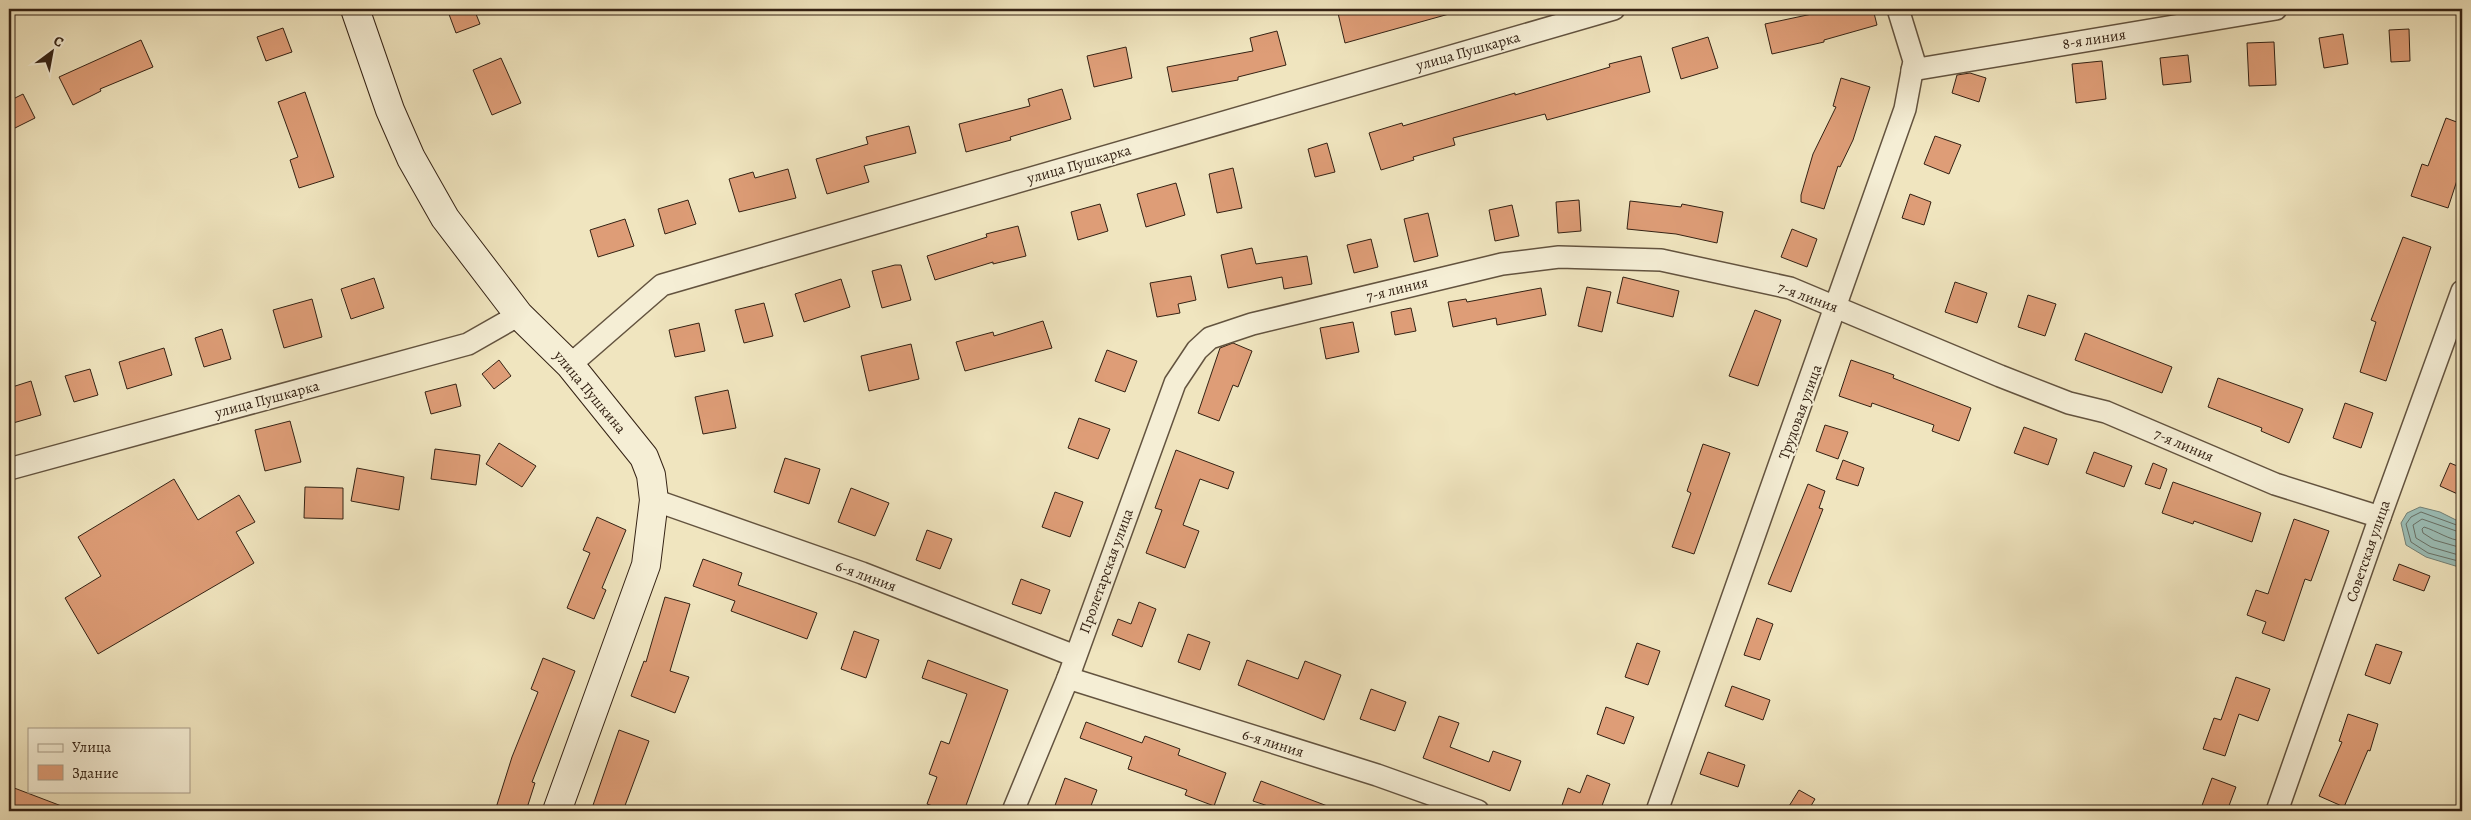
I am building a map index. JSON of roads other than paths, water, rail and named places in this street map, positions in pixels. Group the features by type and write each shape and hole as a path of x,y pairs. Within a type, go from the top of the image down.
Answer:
{"street":[{"name":"улица Пушкина","path":"355,9 390,110 412,158 445,218 519,315 570,365 644,457 651,475 654,500 646,565 557,811"},
{"name":"улица Пушкарка","path":"570,365 662,285 1614,9"},
{"name":"Трудовая улица","path":"1657,811 1906,110 1914,61 1898,9"},
{"name":"8-я линия","path":"1912,70 2276,9"},
{"name":"7-я линия","path":"1210,338 1252,324 1502,264 1559,257 1661,260 1790,288 2069,403 2106,412 2275,484 2380,517"},
{"name":"Советская улица","path":"2277,811 2380,517 2462,291"},
{"name":"улица Пушкарка","path":"9,469 468,344 519,315"},
{"name":"Пролетарская улица","path":"1013,811 1068,678 1175,383 1197,350 1210,338"},
{"name":"6-я линия","path":"654,500 862,573 1075,656"},
{"name":"6-я линия","path":"1068,678 1377,776 1478,811"}],"water":[{"path":"2420,507 2440,512 2462,523 2462,568 2426,557 2406,545 2401,523 2407,513"}]}
